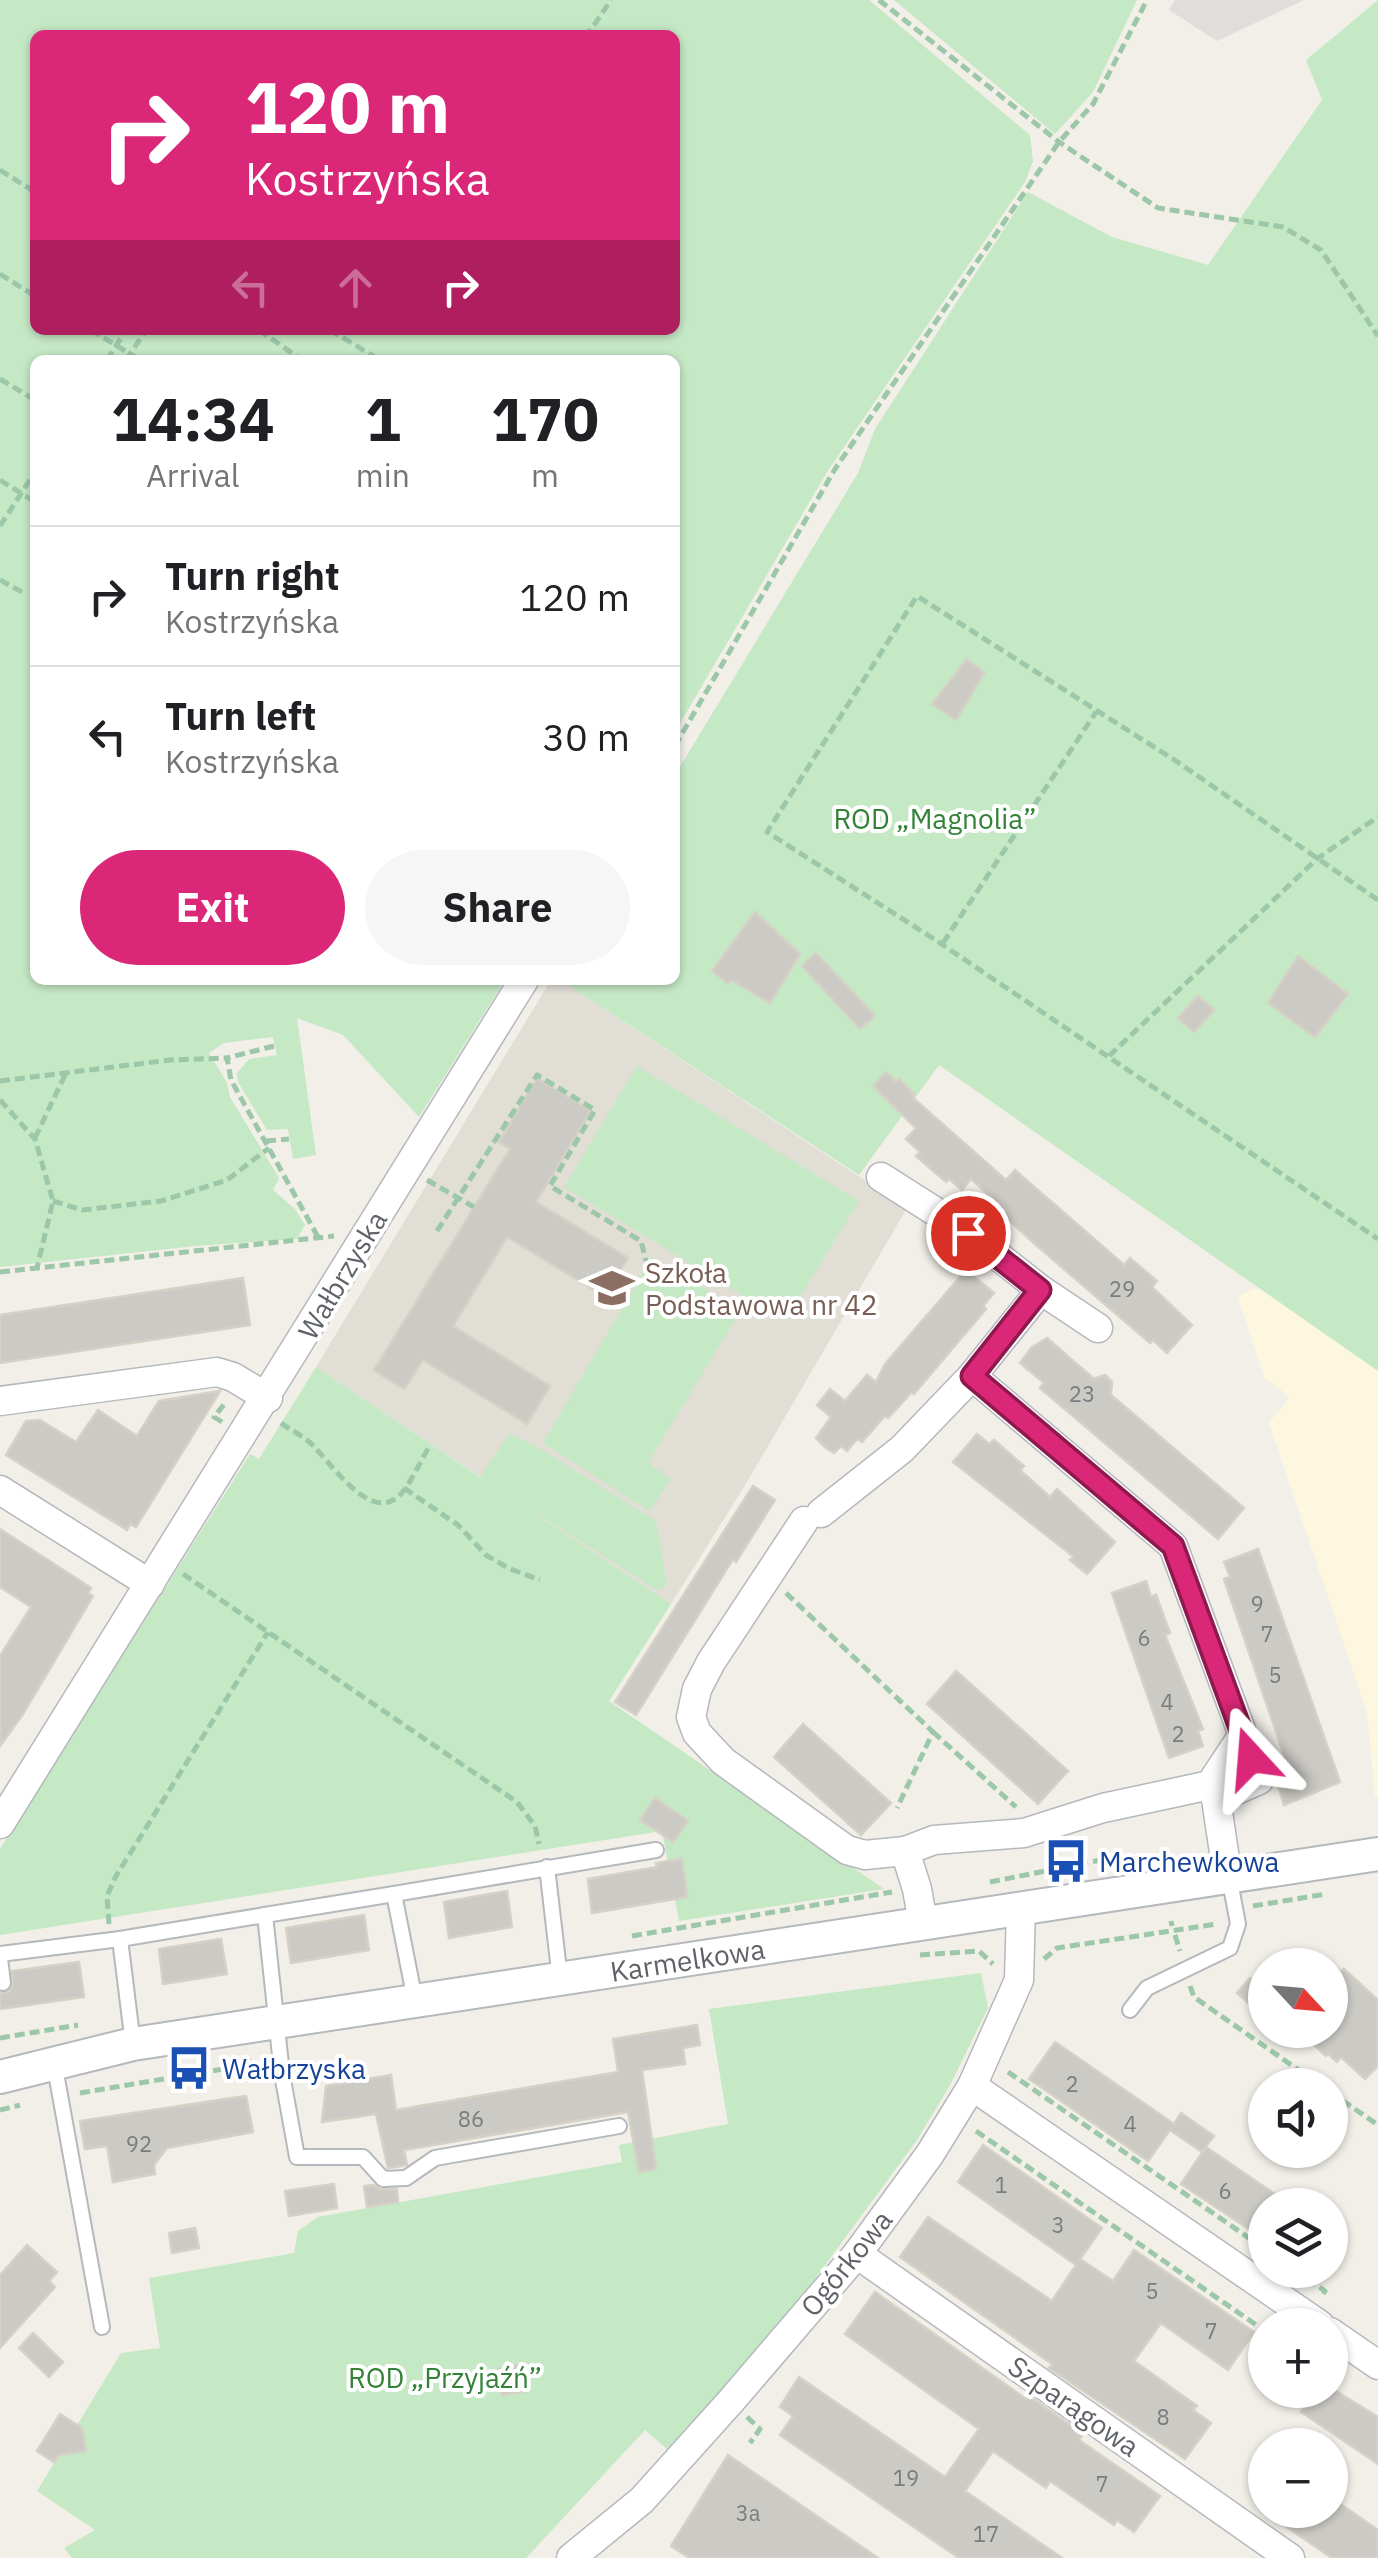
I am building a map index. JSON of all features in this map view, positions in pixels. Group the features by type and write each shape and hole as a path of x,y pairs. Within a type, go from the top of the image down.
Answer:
{"street":[{"name":"Wałbrzyska","path":"0,1824 150,1584 271,1408 521,985"},
{"path":"881,1177 968,1233 1040,1290 1098,1328"},
{"path":"972,1376 1173,1546 1260,1780 1213,1792 1103,1808 1040,1829 934,1840 905,1850 865,1856 847,1850 723,1761 697,1732 691,1718 697,1689 711,1662 813,1517 902,1448 972,1376 1040,1290"},
{"path":"0,1401 217,1372 233,1377 271,1408"},
{"path":"0,1490 150,1584"},
{"path":"1227,1868 1213,1792 1243,1735"},
{"path":"905,1850 923,1923"},
{"name":"Karmelkowa","path":"0,2077 134,2044 272,2037 415,2001 1020,1908 1227,1868 1378,1854"},
{"name":"Ogórkowa","path":"571,2558 642,2500 857,2254 930,2154 972,2086 1019,1980 1020,1908"},
{"path":"972,2086 1295,2308"},
{"name":"Szparagowa","path":"857,2254 1290,2558"},
{"path":"1348,2345 1378,2366"}],"lane":[{"path":"3,1983 0,1956 656,1850"},
{"path":"547,1867 560,1979"},
{"path":"1130,2010 1147,1988 1230,1948 1238,1924 1227,1868"},
{"path":"394,1894 415,2001"},
{"path":"264,1915 272,2037 298,2157 363,2158 382,2179 406,2178 435,2158 620,2126"},
{"path":"120,1939 134,2044"},
{"path":"54,2062 102,2326"}],"path":[{"path":"590,30 612,0"},
{"path":"879,0 1059,142 1158,208 1283,227 1321,250 1378,336"},
{"path":"680,737 834,469 1059,142 1094,104 1146,0"},
{"path":"1,173 30,189"},
{"path":"0,274 30,293"},
{"path":"99,335 126,355"},
{"path":"109,355 123,335"},
{"path":"266,335 295,355"},
{"path":"338,335 372,355"},
{"path":"0,379 30,397"},
{"path":"0,480 30,499"},
{"path":"0,526 30,480"},
{"path":"0,580 26,594"},
{"path":"1378,900 1176,761 917,596 767,832 942,944 1378,1240"},
{"path":"942,944 1096,712"},
{"path":"1109,1056 1318,858 1378,818"},
{"path":"0,1082 170,1060 227,1058 274,1046"},
{"path":"227,1058 231,1080 318,1237"},
{"path":"35,1139 66,1073"},
{"path":"436,1231 537,1075 595,1110 550,1186 641,1241 646,1261"},
{"path":"0,1100 35,1139 54,1200 37,1268"},
{"path":"54,1200 82,1210 162,1201 228,1180 268,1145 289,1138"},
{"path":"425,1178 474,1207"},
{"path":"0,1272 342,1236"},
{"path":"271,1408 344,1477 349,1487 368,1500 391,1501 404,1488 428,1448"},
{"path":"404,1488 458,1525 486,1555 540,1580"},
{"path":"180,1572 517,1802 528,1815 539,1844"},
{"path":"769,1578 1040,1829"},
{"path":"108,1918 107,1896 116,1876 268,1632"},
{"path":"897,1808 932,1732"},
{"path":"619,1938 904,1890"},
{"path":"1175,1935 1194,1997 1296,2068"},
{"path":"70,2095 235,2066 272,2037"},
{"path":"1016,2077 1114,2140 1248,2236"},
{"path":"0,2110 30,2102"},
{"path":"1348,2104 1378,2125"},
{"path":"985,2137 1248,2319"},
{"path":"1012,2167 1017,2159"},
{"path":"1070,2207 1074,2199"},
{"path":"1162,2271 1167,2263"},
{"path":"1321,2288 1325,2291"},
{"path":"1223,2313 1228,2305"}],"shaded area":[{"path":"1175,0 1304,0 1217,41 1169,10"},
{"name":"Szkoła Podstawowa nr 42","path":"548,985 568,985 907,1208 671,1604 316,1367"},
{"path":"1253,1289 1263,1290 1378,1371 1378,1797 1367,1712 1269,1423 1290,1397 1264,1377 1238,1297"}],"green space":[{"path":"0,0 869,0 1030,135 1033,161 1025,182 827,472 680,723 680,355 30,355 30,985 502,985 419,1117 343,1035 297,1018 316,1155 293,1159 288,1129 267,1130 238,1082 237,1073 249,1059 277,1055 273,1037 224,1043 209,1053 227,1083 230,1097 279,1178 273,1190 295,1209 305,1225 297,1239 0,1267"},
{"path":"894,0 1137,0 1093,92 1055,134"},
{"name":"ROD „Magnolia”","path":"1378,0 1378,1371 939,1065 859,1175 568,985 680,985 680,767 858,473 875,429 1028,192 1112,237 1208,265 1322,100 1306,60"},
{"path":"637,1066 859,1201 785,1321 564,1187"},
{"path":"652,1257 741,1310 648,1463 671,1479 649,1511 543,1443"},
{"path":"316,1367 480,1477 509,1434 536,1446 656,1521 667,1585 657,1590 494,1486 671,1604 609,1701 884,1889 679,1921 662,1831 0,1935 0,1849 250,1454 259,1459"},
{"name":"ROD „Przyjaźń”","path":"981,1973 988,2008 950,2085 917,2140 800,2299 668,2450 645,2430 526,2558 72,2558 64,2548 95,2530 37,2491 121,2353 160,2348 149,2278 294,2253 298,2231 318,2217 622,2162 619,2145 728,2124 709,2009"}],"building":[{"path":"967,659 984,673 956,720 932,704"},
{"path":"755,912 800,954 770,1003 731,980 728,984 712,971"},
{"path":"816,953 875,1016 860,1029 802,966"},
{"path":"1298,956 1348,994 1315,1037 1268,1003"},
{"path":"1198,996 1214,1010 1194,1032 1178,1018"},
{"path":"886,1072 896,1082 899,1079 914,1094 912,1097 1006,1180 1015,1170 1124,1265 1130,1258 1157,1281 1152,1287 1192,1325 1167,1353 1153,1340 1150,1343 1036,1245 1002,1214 1006,1210 971,1179 962,1190 949,1179 946,1182 916,1156 920,1152 906,1139 916,1128 873,1086"},
{"path":"537,1078 591,1111 536,1202 628,1258 604,1296 507,1237 453,1326 550,1386 527,1424 423,1360 404,1389 374,1370 510,1149 499,1142"},
{"path":"966,1270 994,1293 983,1306 986,1309 914,1394 888,1418 885,1416 862,1442 857,1439 847,1451 841,1446 834,1453 826,1448 816,1438 831,1417 817,1405 830,1389 845,1401 867,1375 876,1382 885,1364"},
{"path":"243,1278 250,1325 0,1363 0,1315"},
{"path":"1047,1338 1094,1379 1105,1375 1112,1382 1111,1395 1244,1508 1218,1539 1040,1388 1044,1383 1020,1363 1031,1348"},
{"path":"220,1391 136,1527 130,1524 127,1530 6,1455 26,1421 40,1420 76,1442 98,1410 137,1436 159,1401"},
{"path":"977,1434 989,1444 994,1440 1024,1466 1020,1470 1050,1497 1057,1489 1115,1542 1087,1574 1070,1560 1074,1557 953,1462"},
{"path":"753,1486 775,1500 736,1562 733,1559 636,1715 615,1702"},
{"path":"0,1529 91,1588 88,1593 93,1596 0,1746 0,1656 31,1607 0,1587"},
{"path":"1258,1549 1340,1782 1284,1805 1274,1771 1288,1767 1224,1579 1230,1577 1224,1562"},
{"path":"1146,1581 1151,1597 1156,1595 1170,1633 1165,1635 1203,1729 1198,1731 1203,1746 1169,1758 1112,1593"},
{"path":"956,1671 1068,1771 1038,1804 927,1704"},
{"path":"803,1724 891,1803 861,1835 774,1757"},
{"path":"655,1798 688,1821 673,1842 640,1820"},
{"path":"682,1859 687,1897 592,1913 588,1879"},
{"path":"507,1891 512,1927 449,1938 444,1902"},
{"path":"364,1915 369,1950 291,1963 286,1928"},
{"path":"221,1939 227,1974 163,1984 159,1949"},
{"path":"79,1962 84,1997 0,2009 0,1993 9,1992 13,1986 12,1971"},
{"path":"1348,1973 1378,2000 1378,2066 1365,2079 1341,2057 1337,2062 1317,2048 1348,2048"},
{"path":"1248,1980 1248,2003 1237,1993"},
{"path":"697,2025 700,2045 683,2048 685,2064 642,2070 656,2169 639,2172 628,2112 404,2150 407,2165 388,2168 376,2114 322,2122 326,2086 391,2075 396,2110 618,2072 613,2039"},
{"path":"1055,2042 1174,2124 1181,2113 1214,2136 1202,2152 1170,2130 1148,2161 1029,2079"},
{"path":"246,2096 253,2132 167,2148 154,2165 155,2174 113,2182 107,2146 85,2149 80,2121"},
{"path":"983,2145 1102,2228 1080,2259 1113,2281 1134,2250 1248,2328 1248,2341 1228,2370 1161,2323 1134,2361 1197,2406 1193,2410 1211,2423 1185,2459 1049,2368 1052,2364 900,2257 928,2217 1052,2301 1076,2265 958,2182"},
{"path":"1206,2147 1266,2188 1248,2188 1248,2229 1181,2184"},
{"path":"334,2184 337,2208 289,2216 285,2191"},
{"path":"364,2186 397,2189 398,2202 367,2207"},
{"path":"195,2228 199,2248 172,2253 169,2233"},
{"path":"27,2245 57,2272 49,2281 55,2287 0,2348 0,2275"},
{"path":"875,2292 1026,2399 1029,2396 1083,2434 1079,2440 1160,2496 1134,2532 1117,2520 1114,2525 1050,2481 1046,2488 993,2451 965,2491 1062,2558 959,2558 780,2435 793,2416 780,2407 799,2377 945,2477 979,2429 845,2334"},
{"path":"33,2333 63,2362 49,2377 19,2348"},
{"path":"521,2364 526,2391 502,2395 498,2369"},
{"path":"1348,2398 1378,2417 1378,2464 1348,2444 1348,2428 1325,2428 1301,2412 1304,2408 1348,2408"},
{"path":"60,2414 82,2428 86,2451 59,2455 54,2462 37,2451"},
{"path":"728,2455 878,2558 690,2558 671,2546"},
{"path":"1348,2509 1378,2530 1378,2558 1332,2558 1288,2528 1348,2528"}],"place":[{"name":"Szkoła Podstawowa nr 42","path":"612,1288"},
{"name":"Marchewkowa","path":"1066,1861"},
{"name":"Wałbrzyska","path":"189,2068"}],"route":[{"path":"968,1233 1040,1290 972,1376 1173,1546 1251,1758"}]}
